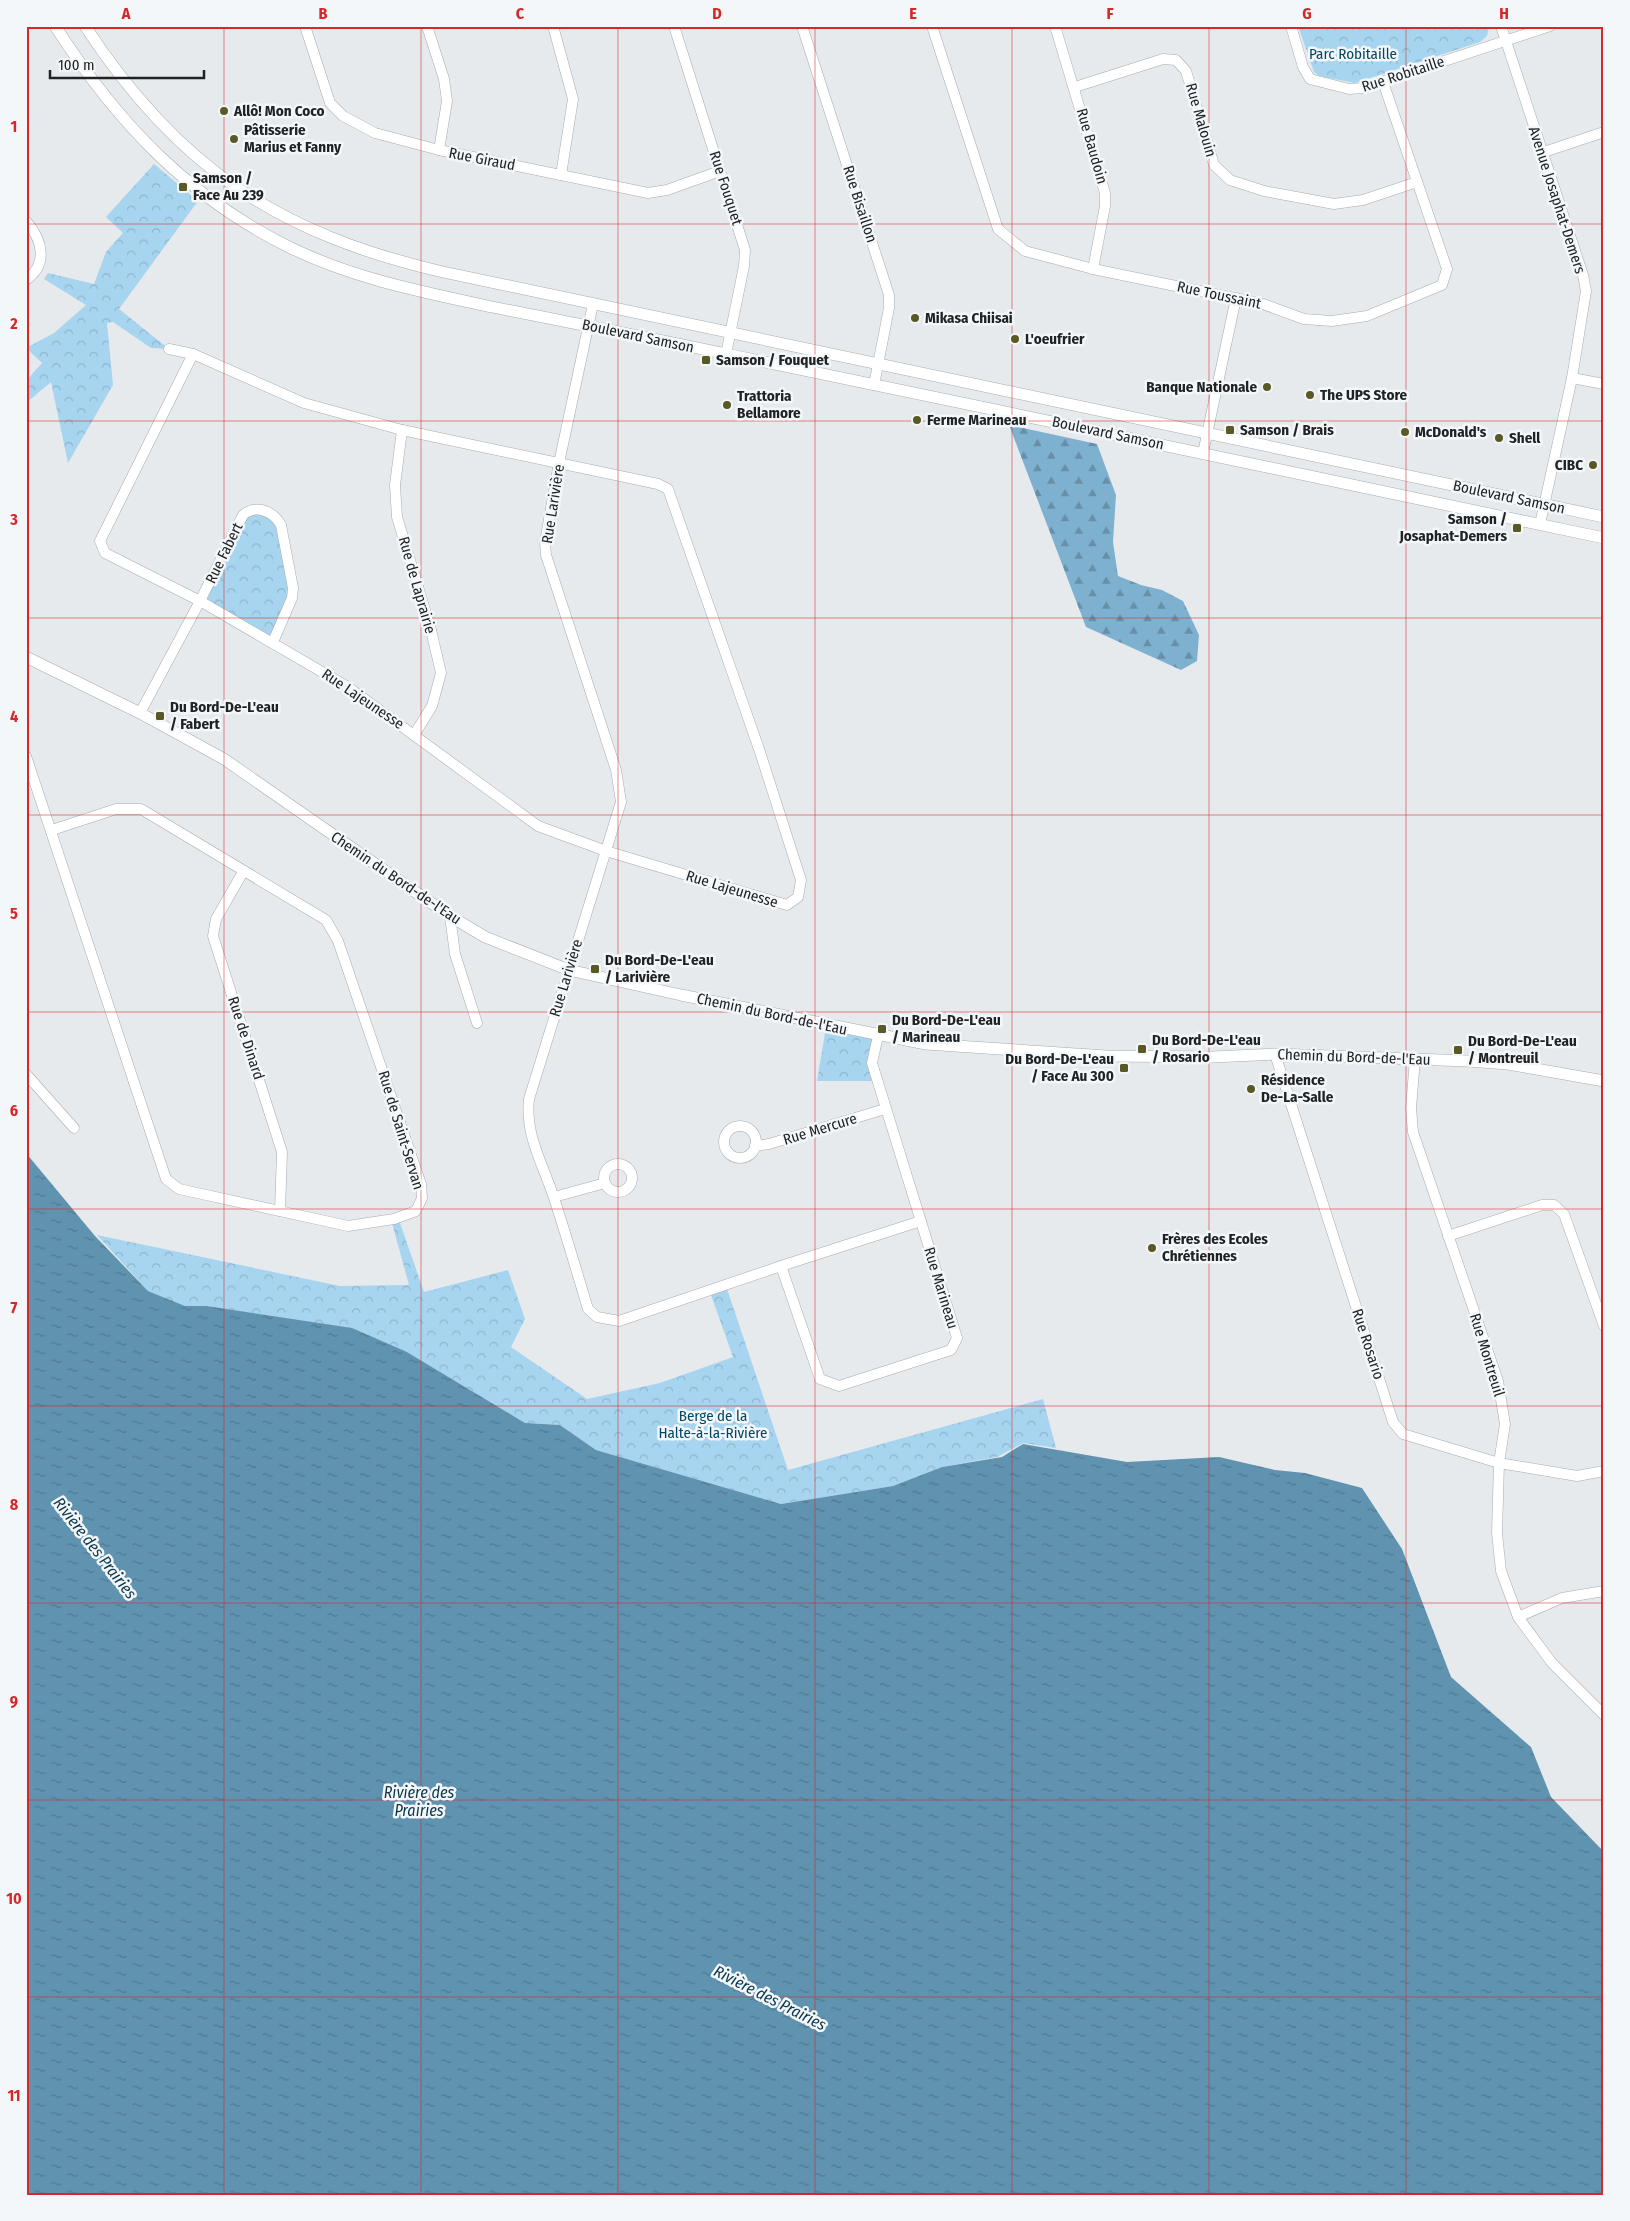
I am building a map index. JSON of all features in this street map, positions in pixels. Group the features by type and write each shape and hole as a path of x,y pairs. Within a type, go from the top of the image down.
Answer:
{"street":[{"name":"Boulevard Samson","path":"55,26 95,85 146,144 202,192 272,238 321,261 380,282 1604,538"},
{"name":"Boulevard Samson","path":"85,26 121,78 163,127 215,172 284,217 334,241 385,258 592,304 1604,517"},
{"name":"Rue Giraud","path":"305,26 330,103 343,116 375,132 439,150 648,193 667,190 720,171"},
{"path":"427,26 444,79 447,101 439,150"},
{"path":"552,26 574,100 561,175"},
{"name":"Rue Fouquet","path":"674,26 745,250 726,354"},
{"name":"Rue Bisaillon","path":"802,26 888,291 889,308 874,385"},
{"name":"Rue Toussaint","path":"932,26 998,229 1025,251 1093,268 1263,304 1304,318 1332,321 1367,316 1436,290 1442,285 1447,270 1383,82"},
{"name":"Rue Baudoin","path":"1055,26 1075,87 1105,193 1105,206 1093,268"},
{"name":"Rue Robitaille","path":"1291,26 1304,70 1310,79 1356,90 1550,26"},
{"name":"Avenue Josaphat-Demers","path":"1501,26 1541,153 1583,275 1586,291 1572,378 1540,524"},
{"name":"Rue Malouin","path":"1075,87 1162,59 1176,60 1186,71 1214,165 1230,180 1264,191 1334,204 1363,200 1417,182"},
{"path":"1541,153 1604,132"},
{"path":"26,221 38,235 41,253 37,271 26,280"},
{"path":"1203,454 1236,298"},
{"name":"Rue Larivière","path":"592,304 546,530 546,554 616,770 621,802 529,1099 528,1113 529,1129 554,1197 588,1309 597,1317 619,1322 781,1266 921,1221"},
{"name":"Rue Lajeunesse","path":"169,349 193,354 304,403 402,430 658,484 668,489 756,740 801,880 798,897 787,905 606,851 538,826 348,687 200,602 105,553 100,541 193,354"},
{"path":"1572,378 1604,384"},
{"name":"Rue de Laprairie","path":"402,430 395,485 397,517 431,630 441,673 432,706 414,735"},
{"name":"Rue Fabert","path":"140,713 200,602 243,515 250,510 258,508 277,518 281,525 293,588 292,598 272,642"},
{"name":"Chemin du Bord-de-l'Eau","path":"27,660 140,713 224,759 484,938 568,970 878,1036 926,1044 1106,1056 1213,1057 1274,1054 1508,1064 1604,1081"},
{"name":"Rue de Saint-Servan","path":"26,756 166,1180 178,1189 348,1226 394,1219 416,1210 422,1198 421,1184 338,940 326,920 243,872 141,809 116,809 52,830"},
{"name":"Rue de Dinard","path":"243,872 216,918 213,936 282,1152 280,1211"},
{"path":"450,916 455,954 478,1024"},
{"name":"Rue Marineau","path":"781,1266 820,1379 839,1386 951,1350 957,1338 872,1063 878,1036"},
{"name":"Rue Rosario","path":"1274,1054 1393,1422 1404,1434 1499,1463 1577,1476 1604,1471"},
{"name":"Rue Montreuil","path":"1416,1059 1411,1108 1413,1132 1498,1381 1505,1424 1499,1463 1497,1532 1502,1571 1518,1616 1552,1663 1604,1715"},
{"path":"26,1074 74,1128"},
{"name":"Rue Mercure","path":"755,1146 770,1144 885,1109"},
{"path":"554,1197 605,1183"},
{"path":"1448,1236 1542,1205 1554,1205 1564,1214 1604,1326"},
{"path":"1518,1616 1562,1598 1604,1591"}],"green space":[{"name":"Parc Robitaille","path":"1298,26 1489,27 1487,36 1480,42 1355,83 1319,76 1314,72"},
{"path":"154,164 198,201 119,309 169,349 151,348 113,322 107,323 113,385 68,463 51,382 26,403 26,381 42,363 26,348 54,333 86,305 44,279 48,273 94,284 106,252 123,233 106,217"},
{"path":"1009,425 1097,444 1116,495 1113,542 1118,576 1141,585 1162,590 1183,601 1199,635 1197,661 1181,670 1086,627"},
{"path":"249,509 277,518 293,588 273,642 200,601"},
{"path":"826,1027 878,1036 872,1063 877,1081 817,1081"},
{"name":"Berge de la Halte-à-la-Rivière","path":"392,1223 400,1223 424,1292 508,1270 525,1319 511,1347 587,1399 660,1383 733,1357 710,1292 726,1286 788,1470 1043,1399 1056,1448 1023,1443 997,1457 942,1467 893,1486 781,1504 596,1450 560,1425 525,1423 407,1352 263,1315 207,1306 185,1306 148,1291 97,1235 340,1286 409,1285"}],"water":[{"name":"Rivière des Prairies","path":"26,1153 95,1236 148,1291 185,1306 207,1306 352,1328 407,1352 525,1423 560,1425 596,1450 781,1504 893,1486 942,1467 1002,1457 1023,1444 1127,1462 1219,1457 1275,1470 1305,1473 1362,1488 1402,1549 1451,1677 1531,1747 1551,1797 1604,1852 1604,2195 26,2195"}],"place":[{"name":"Allô! Mon Coco","path":"224,111"},
{"name":"Pâtisserie Marius et Fanny","path":"234,139"},
{"name":"Samson / Face Au 239","path":"183,187"},
{"name":"Mikasa Chiisai","path":"915,318"},
{"name":"L'oeufrier","path":"1015,339"},
{"name":"Samson / Fouquet","path":"706,360"},
{"name":"Banque Nationale","path":"1267,387"},
{"name":"The UPS Store","path":"1310,395"},
{"name":"Trattoria Bellamore","path":"727,405"},
{"name":"Ferme Marineau","path":"917,420"},
{"name":"Samson / Brais","path":"1230,430"},
{"name":"McDonald's","path":"1405,432"},
{"name":"Shell","path":"1499,438"},
{"name":"CIBC","path":"1593,465"},
{"name":"Samson / Josaphat-Demers","path":"1517,528"},
{"name":"Du Bord-De-L'eau / Fabert","path":"160,716"},
{"name":"Du Bord-De-L'eau / Larivière","path":"595,969"},
{"name":"Du Bord-De-L'eau / Marineau","path":"882,1029"},
{"name":"Du Bord-De-L'eau / Rosario","path":"1142,1049"},
{"name":"Du Bord-De-L'eau / Montreuil","path":"1458,1050"},
{"name":"Du Bord-De-L'eau / Face Au 300","path":"1124,1068"},
{"name":"Résidence De-La-Salle","path":"1251,1089"},
{"name":"Frères des Ecoles Chrétiennes","path":"1152,1248"}]}
